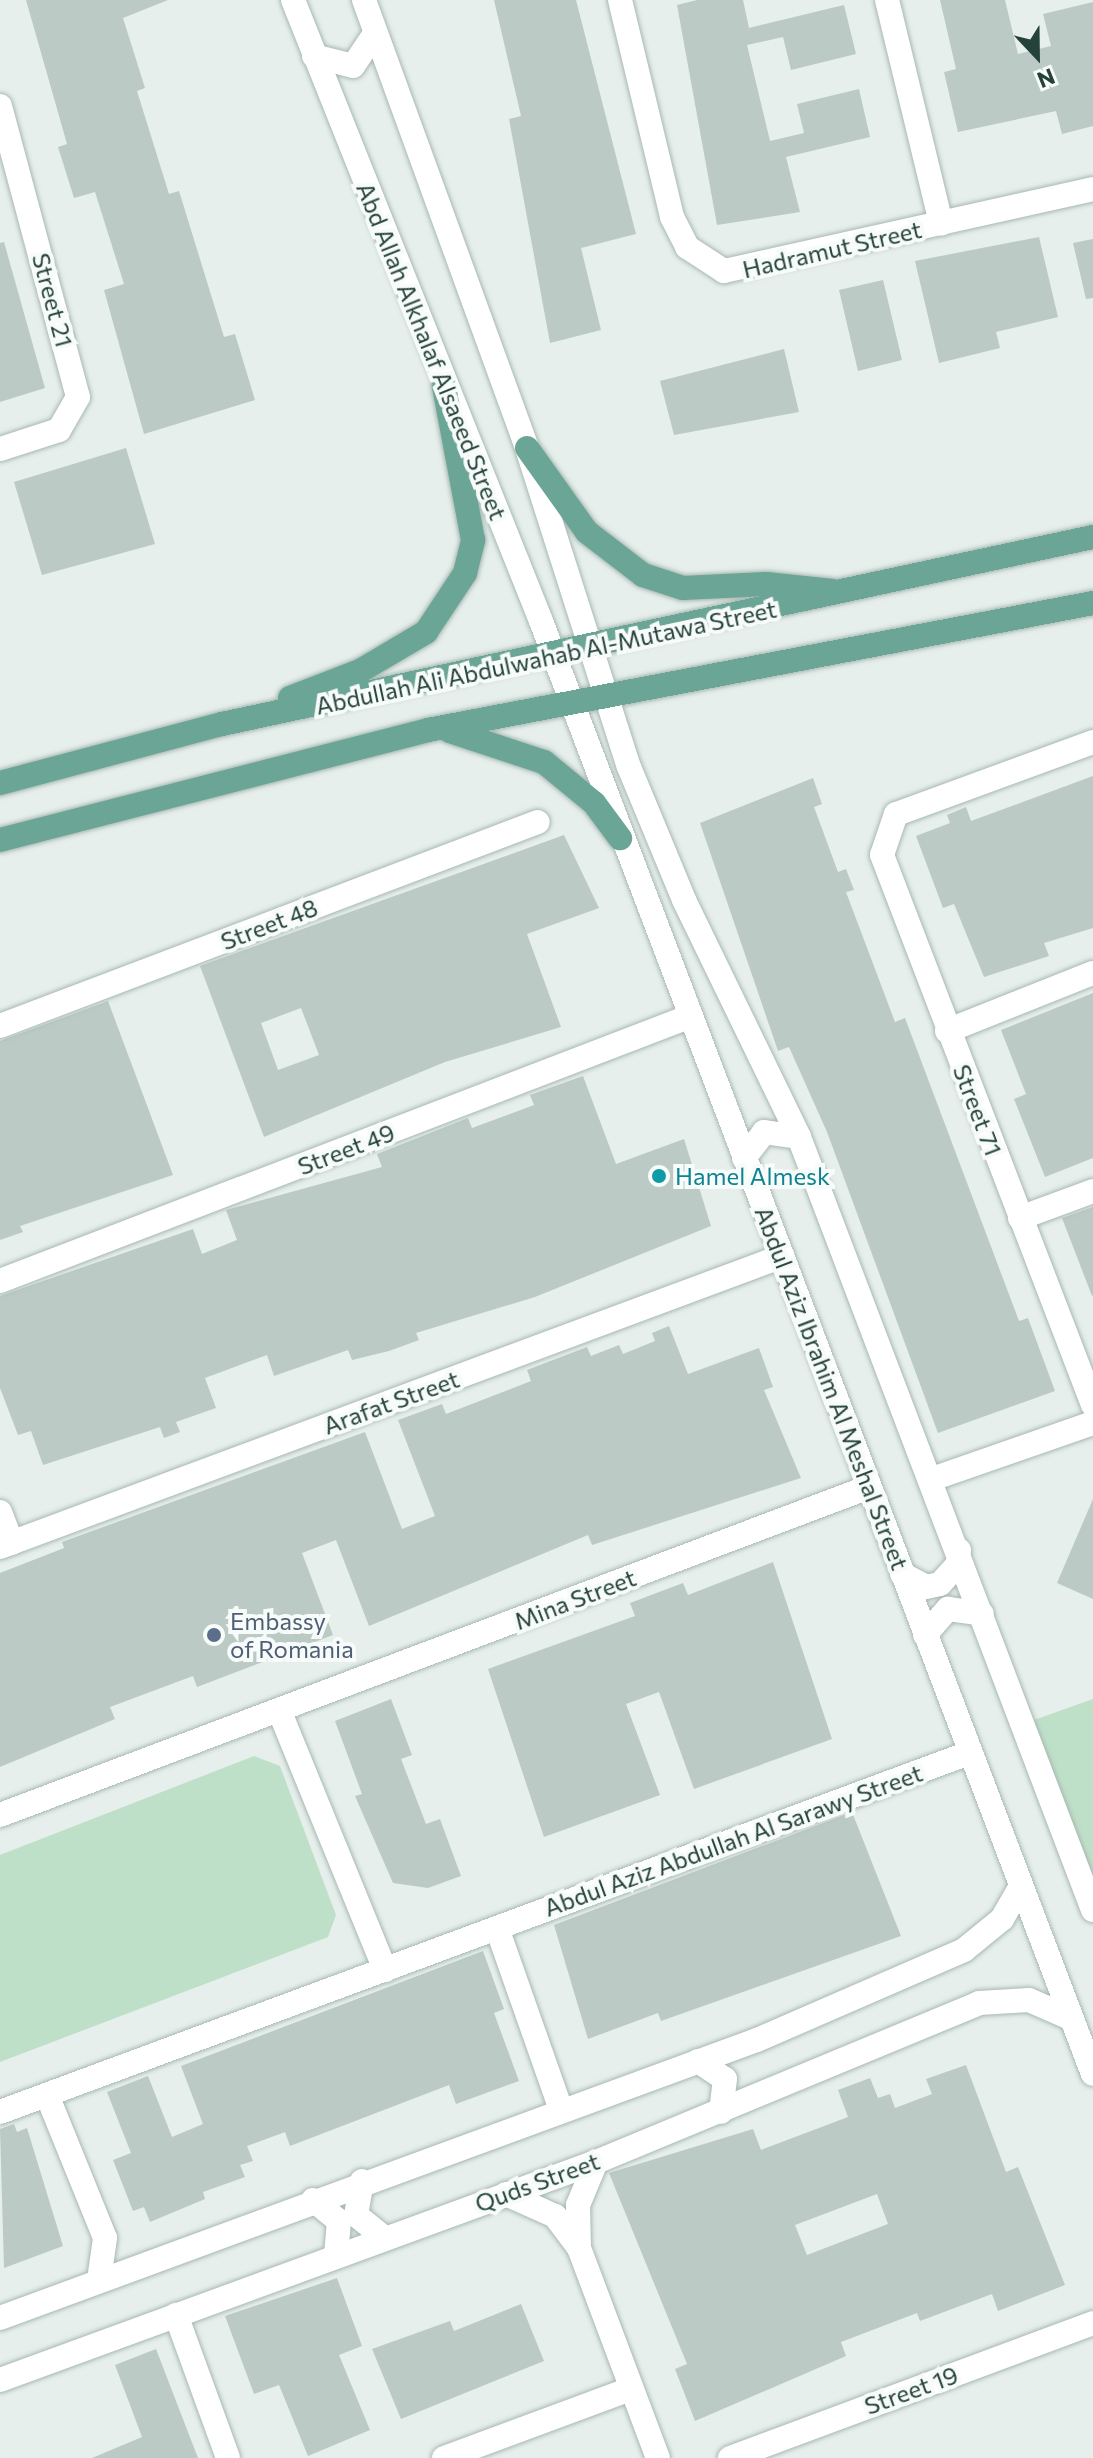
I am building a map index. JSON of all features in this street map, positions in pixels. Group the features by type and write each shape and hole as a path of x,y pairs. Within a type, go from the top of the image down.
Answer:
{"main road":[{"path":"222,724 360,671 426,632 447,603 473,540 444,386"},
{"path":"527,448 587,532 643,575 683,588 766,584 851,594"},
{"name":"Abdullah Ali Abdulwahab Al-Mutawa Street","path":"0,783 222,724 851,594 1093,537"},
{"name":"Abdullah Ali Abdulwahab Al-Mutawa Street","path":"0,840 428,730 1093,603"},
{"path":"428,730 488,738 544,762 579,788 620,838"}],"street":[{"name":"Abd Allah Alkhalaf Alsaeed Street","path":"293,0 553,656 569,704"},
{"name":"Abd Allah Alkhalaf Alsaeed Street","path":"364,0 527,448 607,697"},
{"name":"Hadramut Street","path":"620,0 672,217 698,257 740,272 1093,189"},
{"path":"887,0 941,224"},
{"path":"314,56 353,66 375,33"},
{"name":"Street 21","path":"0,106 78,397 59,430 0,449"},
{"path":"607,697 684,900 799,1137 932,1479 1093,1910"},
{"name":"Abdul Aziz Ibrahim Al Meshal Street","path":"569,704 783,1256 1020,1888 1090,2063"},
{"name":"Street 71","path":"1093,742 896,814 883,840 884,870 1093,1405"},
{"name":"Street 48","path":"0,1026 538,822"},
{"path":"947,1031 1093,973"},
{"name":"Street 49","path":"0,1281 691,1016"},
{"path":"744,1158 764,1132 799,1137"},
{"path":"1020,1218 1093,1191"},
{"name":"Arafat Street","path":"6,1545 783,1256"},
{"path":"932,1479 1093,1423"},
{"name":"Mina Street","path":"0,1815 869,1487"},
{"path":"0,1512 6,1545"},
{"path":"902,1574 926,1587 940,1584 951,1576 959,1550"},
{"path":"925,1635 948,1609 982,1614"},
{"path":"279,1710 385,1970"},
{"name":"Abdul Aziz Abdullah Al Sarawy Street","path":"0,2112 969,1753"},
{"path":"0,2318 362,2181 698,2061 964,1950 1002,1919 1020,1888"},
{"path":"497,1928 561,2110"},
{"name":"Quds Street","path":"4,2375 596,2162 979,2003 1029,2000 1070,2018"},
{"path":"698,2061 725,2079 721,2112"},
{"path":"47,2095 105,2238 99,2280"},
{"path":"579,2248 578,2205 596,2162"},
{"path":"362,2181 356,2215 383,2237"},
{"path":"506,2194 555,2216 579,2248 658,2458"},
{"path":"313,2200 339,2221 336,2255"},
{"path":"105,2238 142,2264"},
{"path":"176,2315 228,2458"},
{"name":"Street 19","path":"730,2458 1093,2323"},
{"path":"444,2458 631,2389"}],"green space":[{"path":"1093,1699 1093,1884 1034,1720"},
{"path":"254,1756 280,1766 336,1915 328,1937 0,2062 0,1855"}],"building":[{"path":"26,0 168,0 123,18 145,88 137,91 169,194 179,191 224,337 235,334 255,400 144,434 104,290 124,284 95,192 74,198 58,147 67,144"},
{"path":"494,0 576,0 636,234 581,248 601,330 550,343 509,119 521,116"},
{"path":"697,0 743,0 749,28 844,5 856,54 791,70 783,37 747,45 770,141 804,133 797,104 859,89 870,137 786,157 800,212 717,225 677,5"},
{"path":"940,0 1005,0 1018,54 1051,46 1043,14 1093,2 1093,126 1062,134 1056,111 958,132 944,72 956,69"},
{"path":"1039,237 1058,317 996,332 1000,348 939,363 915,261"},
{"path":"1093,239 1093,298 1086,299 1073,243"},
{"path":"4,242 45,388 0,402 0,243"},
{"path":"883,280 902,360 858,371 839,290"},
{"path":"784,349 799,412 674,435 660,381"},
{"path":"126,448 155,544 42,575 14,482"},
{"path":"1093,776 1093,928 1044,943 1049,956 984,977 954,904 943,908 916,836 950,823 947,815 966,807 971,821"},
{"path":"813,778 822,804 814,807 838,872 846,869 854,890 846,892 895,1022 905,1018 1019,1321 1028,1318 1055,1391 938,1433 827,1132 789,1047 778,1051 700,823"},
{"path":"564,835 599,908 527,934 561,1027 445,1062 264,1137 200,966","holes":["301,1008 319,1055 278,1070 261,1023"]},
{"path":"1093,993 1093,1158 1045,1177 1014,1099 1026,1094 1001,1030"},
{"path":"108,1001 173,1175 20,1226 23,1232 0,1240 0,1041"},
{"path":"583,1076 616,1164 684,1139 711,1226 535,1297 416,1333 419,1340 389,1351 352,1360 348,1350 274,1376 267,1355 205,1378 216,1408 176,1422 180,1432 164,1438 160,1427 43,1465 31,1431 18,1435 0,1388 0,1296 193,1229 202,1254 237,1240 226,1210 382,1167 377,1154 468,1118 472,1128 534,1105 530,1095"},
{"path":"1093,1207 1093,1295 1092,1296 1062,1218"},
{"path":"669,1326 688,1374 759,1348 773,1387 764,1390 801,1478 592,1545 588,1535 369,1626 336,1540 302,1553 333,1635 197,1687 193,1676 110,1707 115,1719 0,1767 0,1573 64,1548 62,1542 365,1432 402,1529 435,1516 398,1420 442,1404 446,1414 531,1381 527,1370 587,1347 591,1356 619,1345 623,1354 655,1341 652,1333"},
{"path":"1093,1499 1093,1599 1057,1583"},
{"path":"773,1562 832,1739 694,1789 659,1692 626,1704 660,1795 544,1837 488,1669 635,1616 630,1603 683,1583 688,1595"},
{"path":"391,1699 412,1755 401,1759 426,1824 440,1819 461,1876 428,1888 393,1883 355,1796 362,1794 335,1721"},
{"path":"852,1812 901,1936 661,2021 658,2013 588,2039 554,1925"},
{"path":"483,1951 504,2009 494,2013 519,2081 456,2104 449,2085 290,2146 285,2132 247,2146 253,2161 240,2165 245,2177 203,2192 205,2199 150,2222 144,2207 133,2211 113,2160 131,2153 107,2092 148,2076 172,2137 203,2124 181,2066"},
{"path":"966,2065 1006,2172 1018,2167 1065,2285 998,2311 992,2294 920,2321 917,2313 841,2342 846,2356 695,2421 675,2369 687,2364 609,2173 753,2129 761,2150 848,2117 838,2090 870,2078 878,2098 890,2094 895,2108 932,2094 926,2079","holes":["877,2194 888,2224 807,2255 795,2225"]},
{"path":"14,2124 17,2132 27,2128 63,2246 4,2268 0,2129"},
{"path":"337,2278 362,2346 339,2355 370,2430 308,2456 279,2385 254,2394 225,2316"},
{"path":"521,2304 544,2361 401,2419 372,2349 450,2321 454,2331"},
{"path":"156,2349 198,2458 92,2458 142,2437 115,2365"}],"place":[{"name":"Hamel Almesk","path":"659,1176"},
{"name":"Embassy of Romania","path":"214,1635"}]}
